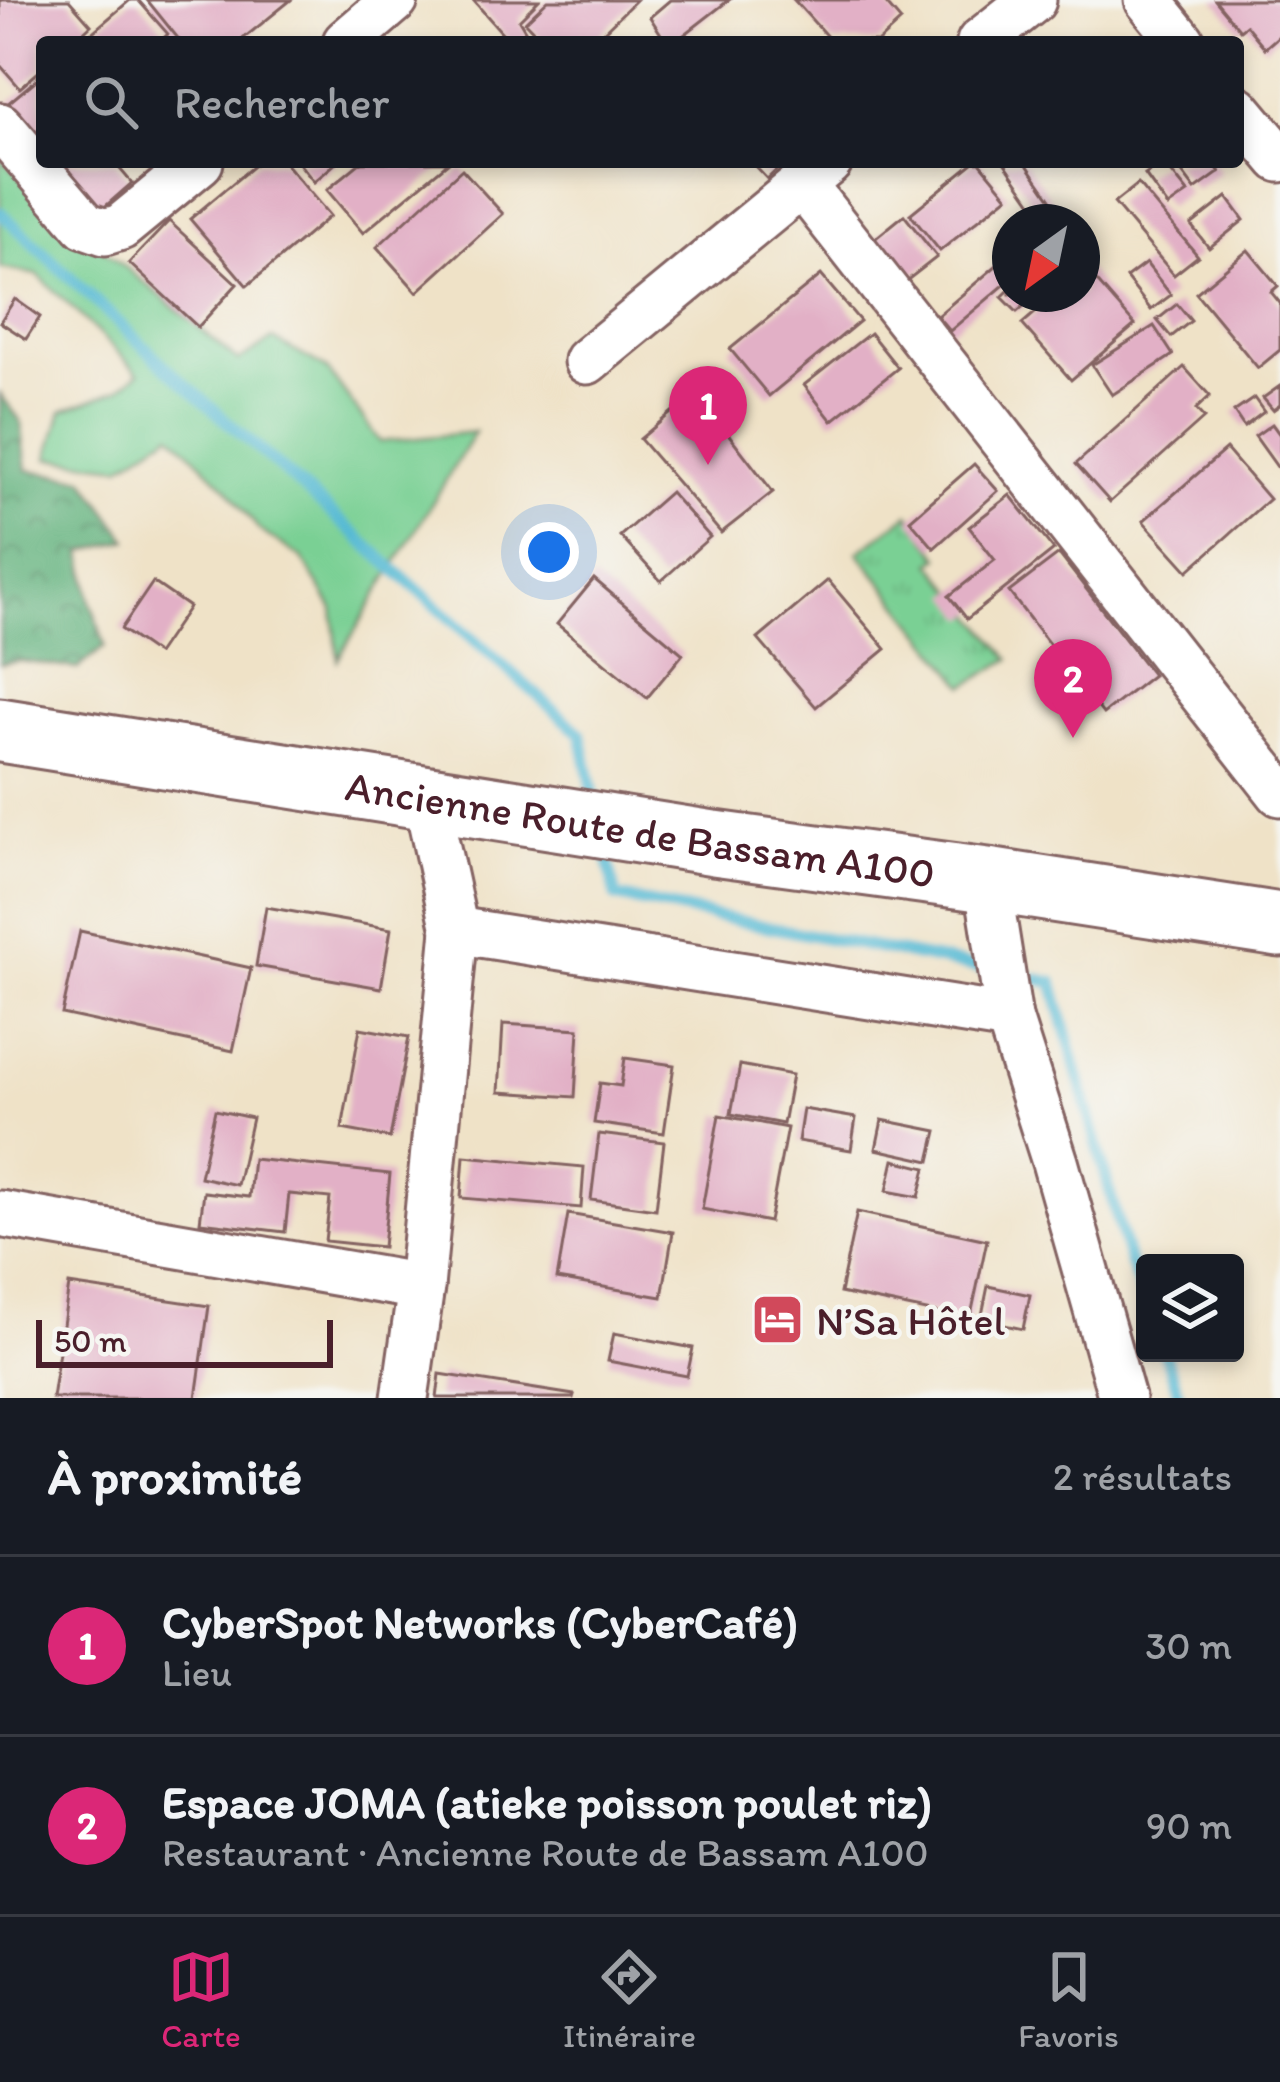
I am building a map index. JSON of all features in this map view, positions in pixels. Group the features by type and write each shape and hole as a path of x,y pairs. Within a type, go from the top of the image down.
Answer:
{"main road":[{"name":"Ancienne Route de Bassam A100","path":"0,730 714,843 1280,925"}],"street":[{"path":"988,36 1034,0"},
{"path":"1148,0 1177,36"},
{"path":"1244,116 1280,159"},
{"path":"0,126 36,168"},
{"path":"36,168 85,225 105,232 121,227 193,168"},
{"path":"587,361 816,173 1280,793"},
{"path":"404,1398 421,1287 455,929 426,797"},
{"path":"987,880 1009,1018 1122,1398"},
{"path":"455,929 1009,1018"},
{"path":"0,1214 421,1287"}],"green space":[{"path":"0,158 238,361 273,339 327,369 380,442 475,432 338,659 333,609 302,558 259,530 228,489 171,433 121,466 48,458 62,411 118,390 139,373 38,275 0,268"},
{"path":"0,394 21,421 27,470 84,478 128,540 83,552 90,599 105,646 78,669 20,661 0,664"},
{"path":"909,514 940,557 932,563 1010,659 965,686 858,552"}],"building":[{"path":"0,0 69,0 91,25 79,36 36,36 36,74 20,88 0,65"},
{"path":"130,0 138,0 168,34 166,36 88,36"},
{"path":"147,0 291,0 246,36 176,36"},
{"path":"473,0 539,0 519,20 528,36 505,36"},
{"path":"548,0 636,0 599,36 538,36 525,22"},
{"path":"670,0 729,0 683,36 662,36 650,17"},
{"path":"794,0 883,0 901,21 885,36 827,36"},
{"path":"1215,0 1280,0 1280,35 1265,48 1246,25 1240,30"},
{"path":"36,80 36,155 0,110"},
{"path":"47,168 119,168 132,183 91,219"},
{"path":"251,168 289,168 330,216 247,286 190,219"},
{"path":"303,168 330,168 314,182"},
{"path":"354,168 442,168 363,233 327,190"},
{"path":"757,168 779,168 767,179"},
{"path":"967,168 985,168 1008,196 992,204 992,209 940,251 910,214"},
{"path":"1008,168 1029,168 1054,204 1033,204"},
{"path":"1155,168 1168,168 1188,193 1168,207 1145,175"},
{"path":"1178,168 1217,168 1220,172 1195,190"},
{"path":"462,169 503,214 417,292 377,247"},
{"path":"1138,184 1198,256 1174,275 1114,203"},
{"path":"1227,197 1244,220 1209,248 1191,225"},
{"path":"904,215 937,257 905,282 872,241"},
{"path":"169,221 237,284 198,327 129,263"},
{"path":"1248,250 1278,286 1271,292 1280,303 1280,350 1258,368 1196,293"},
{"path":"1146,263 1171,295 1151,310 1126,278"},
{"path":"992,269 992,295 950,331 937,316"},
{"path":"821,275 860,321 769,396 730,349"},
{"path":"1100,285 1135,325 1071,380 1022,324 1036,312 1100,312"},
{"path":"15,299 40,317 26,339 0,322"},
{"path":"1177,304 1191,321 1171,337 1157,320"},
{"path":"1154,326 1173,355 1112,395 1092,365"},
{"path":"870,333 898,368 832,421 804,385"},
{"path":"1184,367 1210,396 1196,409 1204,418 1110,502 1076,464"},
{"path":"1280,386 1280,405 1273,410 1263,398"},
{"path":"696,392 773,492 721,533 640,439"},
{"path":"1254,398 1264,412 1244,427 1234,412"},
{"path":"1272,424 1280,435 1280,471 1255,436"},
{"path":"1226,449 1269,499 1188,571 1143,521"},
{"path":"974,464 998,491 934,548 910,520"},
{"path":"670,492 710,537 661,581 620,536"},
{"path":"1010,495 1054,550 967,619 949,596 995,560 969,527"},
{"path":"1059,554 1153,675 1103,714 1009,592"},
{"path":"594,579 683,654 647,698 557,624"},
{"path":"828,580 886,649 816,707 758,639"},
{"path":"153,582 189,607 157,654 121,629"},
{"path":"266,907 391,929 381,988 256,966"},
{"path":"80,931 251,968 233,1051 62,1014"},
{"path":"503,1024 579,1029 575,1097 499,1092"},
{"path":"360,1028 409,1037 390,1138 342,1129"},
{"path":"625,1058 674,1065 664,1133 594,1123 600,1083 621,1086"},
{"path":"740,1065 792,1075 783,1124 731,1114"},
{"path":"803,1109 856,1118 851,1150 798,1141"},
{"path":"215,1110 252,1118 237,1185 200,1177"},
{"path":"719,1115 787,1128 769,1222 702,1209"},
{"path":"882,1120 937,1131 930,1161 876,1149"},
{"path":"599,1134 664,1142 656,1209 591,1200"},
{"path":"464,1156 584,1167 581,1208 461,1198"},
{"path":"253,1159 390,1174 383,1247 325,1241 330,1198 289,1194 285,1232 200,1222 204,1192 249,1197"},
{"path":"894,1160 926,1168 919,1197 887,1191"},
{"path":"857,1212 987,1240 970,1320 840,1293"},
{"path":"568,1214 673,1232 662,1297 557,1279"},
{"path":"69,1285 209,1306 196,1398 52,1398"},
{"path":"988,1286 1030,1295 1023,1329 981,1320"},
{"path":"614,1333 693,1348 687,1376 608,1361"},
{"path":"440,1374 574,1395 437,1398"}],"waterway":[{"path":"0,212 169,370 581,734 596,806"},
{"path":"604,843 616,897 990,970"},
{"path":"1010,974 1053,982 1136,1278"},
{"path":"1167,1362 1181,1398"}],"place":[{"name":"CyberSpot Networks (CyberCafé)","path":"708,465"},
{"name":"Espace JOMA (atieke poisson poulet riz)","path":"1073,738"},
{"name":"N’Sa Hôtel","path":"777,1320"}]}
